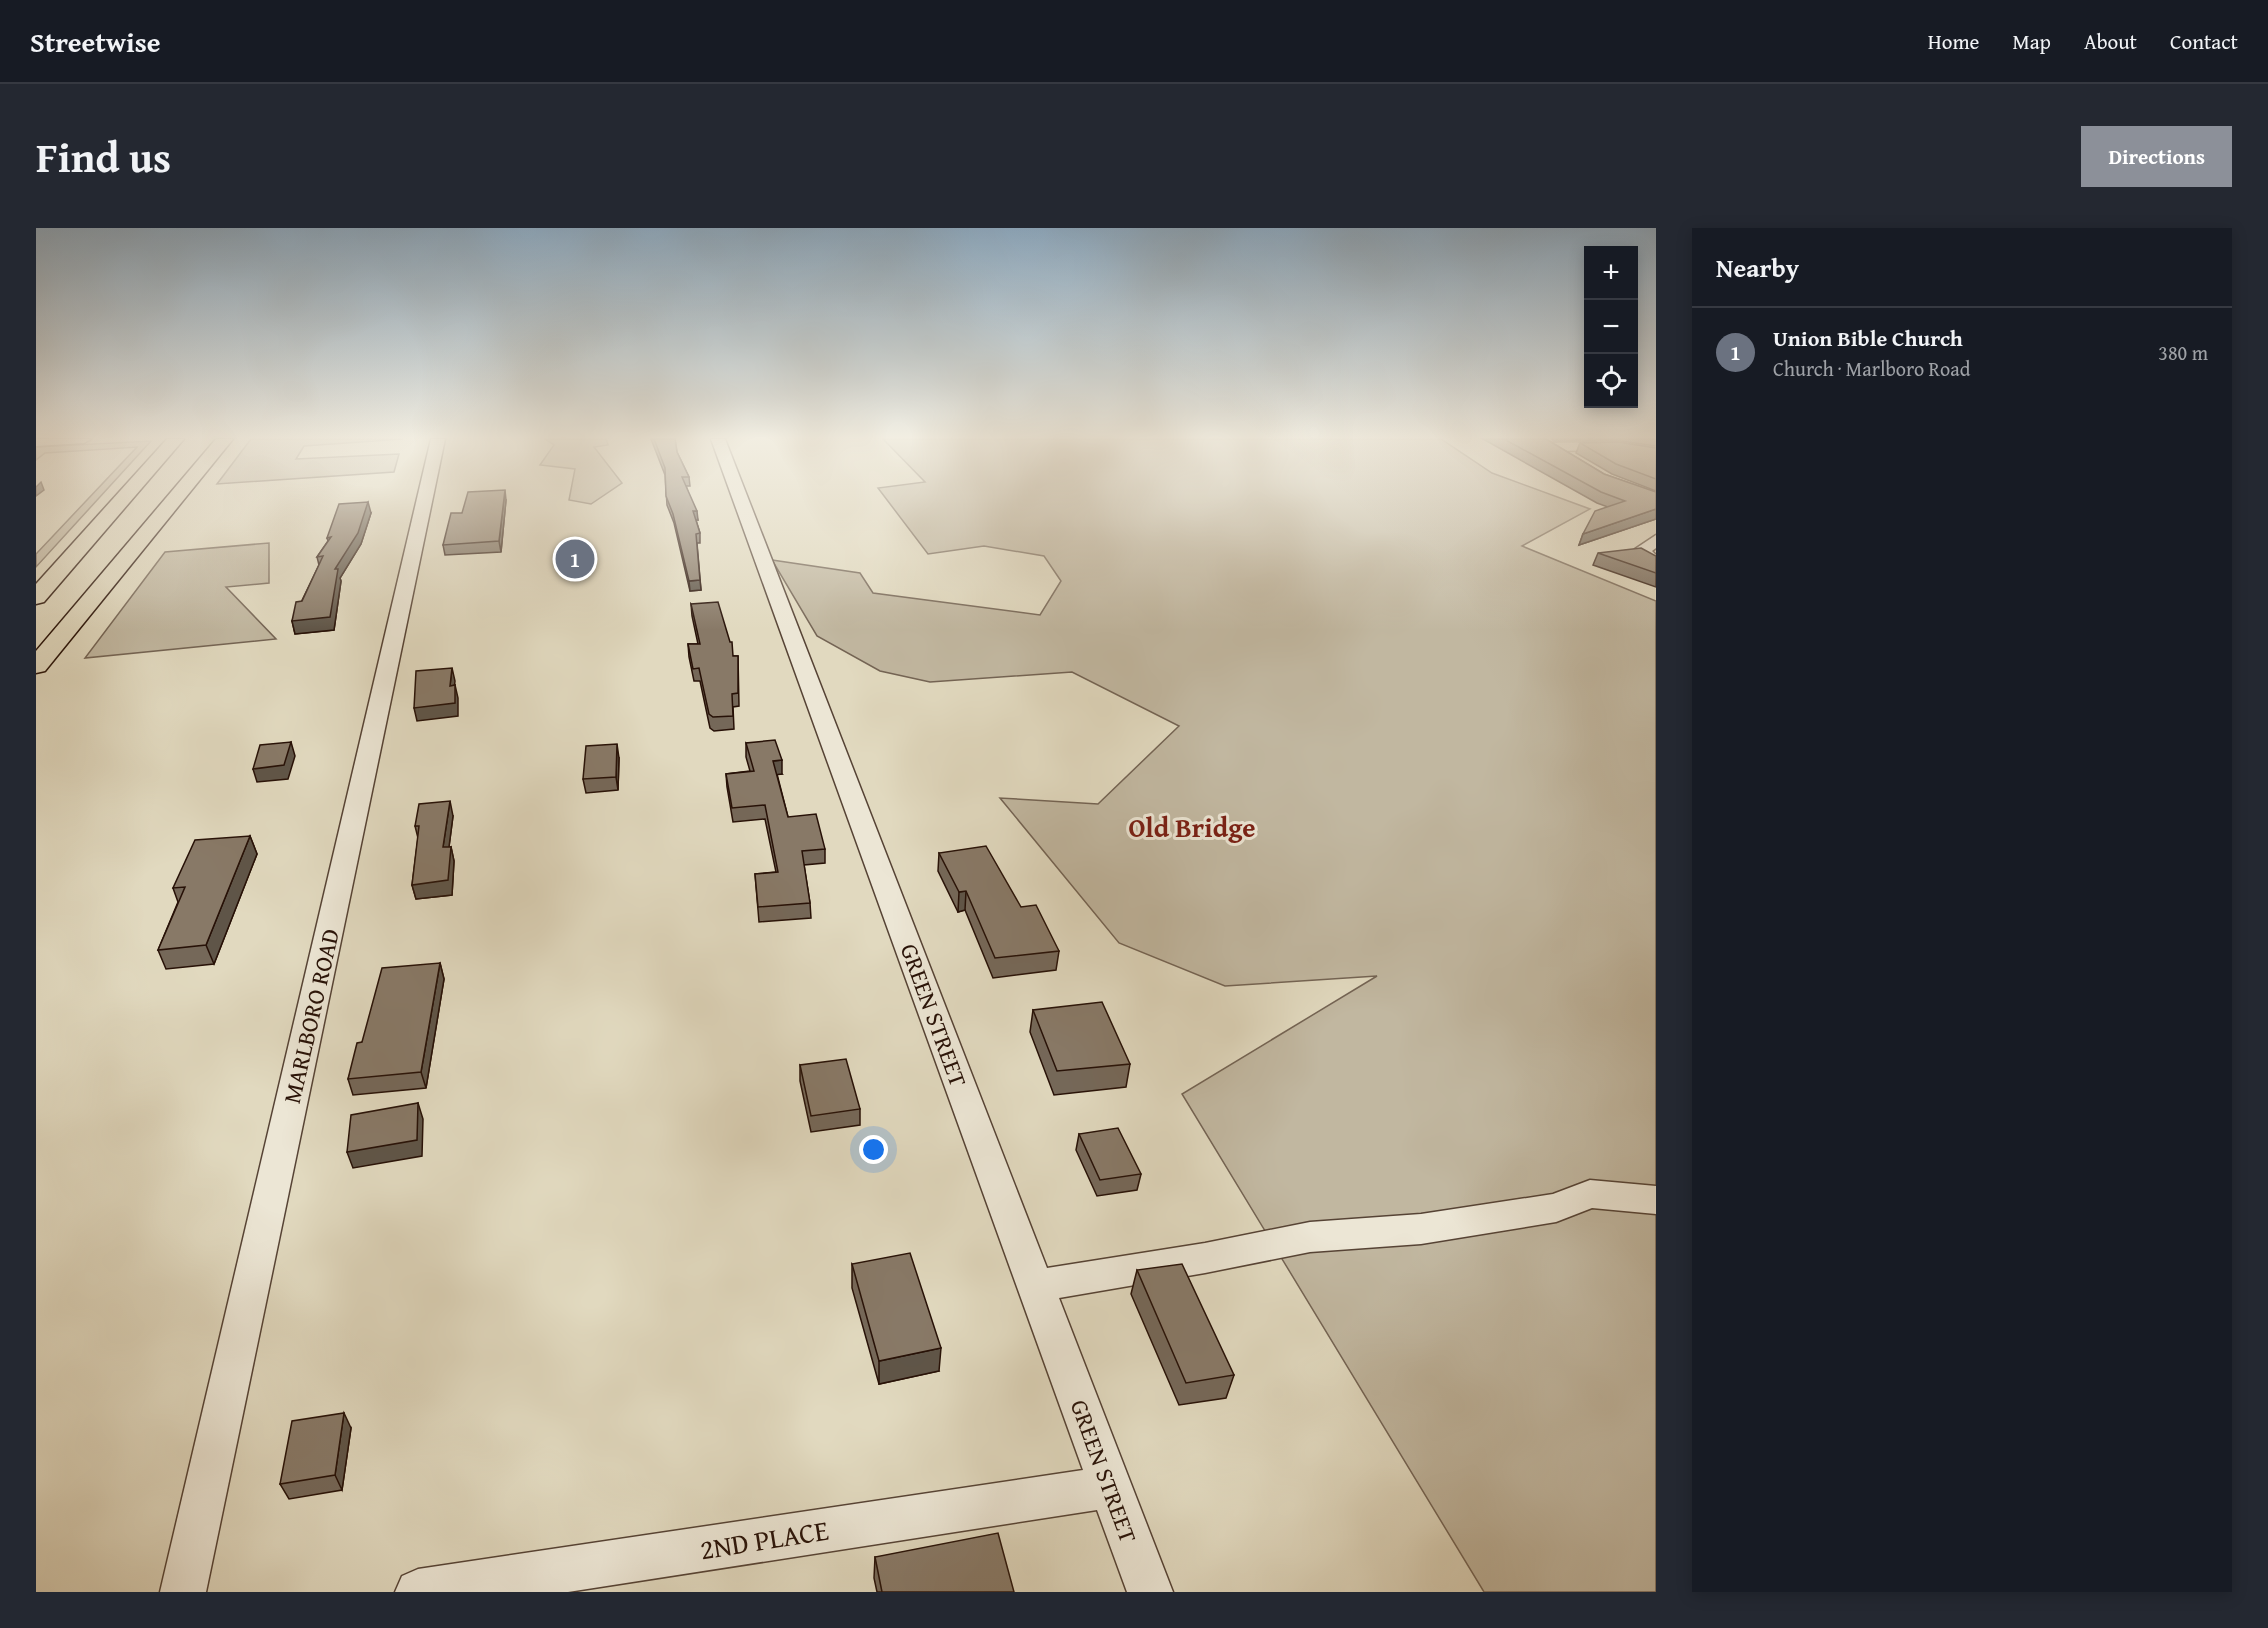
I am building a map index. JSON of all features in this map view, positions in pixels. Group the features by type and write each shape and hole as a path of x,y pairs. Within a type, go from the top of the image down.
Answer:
{"highway":[{"path":"36,597 120,503"},
{"path":"36,666 172,503"}],"street":[{"name":"MARLBORO ROAD","path":"183,1592 424,503"},
{"name":"GREEN STREET","path":"742,503 1149,1592"},
{"path":"1656,540 1643,549 1644,554 1656,563"},
{"path":"1035,1286 1205,1258 1310,1237 1421,1228 1556,1208 1590,1194 1656,1200"},
{"name":"2ND PLACE","path":"418,1592 1110,1487"}],"shaded area":[{"path":"84,503 95,503 36,567 36,554"},
{"path":"889,503 1573,503 1590,509 1522,546 1656,601 1656,1592 1484,1592 1182,1094 1377,976 1225,986 1119,943 1000,798 1098,804 1179,726 1072,672 930,682 880,671 817,636 772,560 860,573 873,593 1040,615 1061,581 1044,556 984,546 928,554"},
{"path":"269,543 269,583 226,587 276,639 85,658 165,552"}],"building":[{"path":"368,503 358,533 335,569 338,569 330,617 292,621 296,602 302,601 323,556 317,557 331,537 327,538 339,504"},
{"path":"465,503 504,503 499,541 443,545 451,513 462,513"},
{"path":"669,503 693,503 697,511 693,511 700,533 696,534 700,580 689,581"},
{"path":"1620,503 1656,503 1656,509 1583,534 1595,511"},
{"path":"1641,548 1656,556 1656,573 1598,553"},
{"path":"718,602 730,642 732,642 733,656 738,656 738,693 732,694 733,716 713,717 709,714 699,668 693,669 688,644 700,644 691,604"},
{"path":"452,668 450,686 455,685 455,703 414,708 416,671"},
{"path":"775,740 782,760 773,761 788,817 816,814 825,849 802,851 810,903 758,907 755,874 778,872 765,805 732,808 726,774 754,771 746,743"},
{"path":"291,742 284,765 253,769 260,745"},
{"path":"617,744 616,777 583,779 586,746"},
{"path":"450,801 443,847 451,847 448,880 412,885 419,826 415,826 419,804"},
{"path":"250,836 206,945 158,950 185,887 173,888 195,840"},
{"path":"986,846 1021,907 1036,905 1059,951 995,958 966,891 959,892 939,853"},
{"path":"440,963 421,1072 348,1079 357,1043 362,1042 382,968"},
{"path":"1102,1002 1130,1064 1057,1071 1033,1010"},
{"path":"846,1059 860,1109 811,1116 800,1065"},
{"path":"418,1103 417,1140 347,1152 351,1115"},
{"path":"1118,1128 1141,1174 1100,1180 1079,1134"},
{"path":"910,1253 941,1348 879,1361 852,1264"},
{"path":"1182,1264 1234,1375 1186,1383 1137,1270"},
{"path":"344,1413 335,1475 280,1484 292,1421"},
{"path":"998,1533 1014,1592 882,1592 875,1557"}],"place":[{"name":"Union Bible Church","path":"575,559"}],"district":[{"name":"Old Bridge","path":"1192,827"}]}
